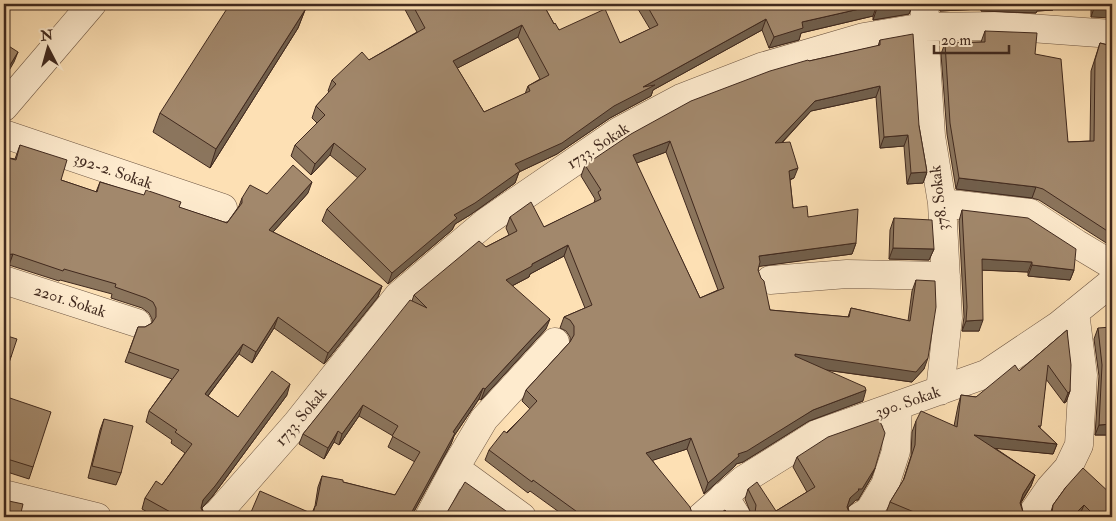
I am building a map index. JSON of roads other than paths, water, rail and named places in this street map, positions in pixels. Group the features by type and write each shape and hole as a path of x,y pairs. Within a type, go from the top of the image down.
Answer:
{"street":[{"path":"4,107 92,4"},
{"name":"1733. Sokak","path":"213,517 297,423 398,296 494,216 619,130 681,98 770,64 864,37 925,15 1000,26 1112,34"},
{"name":"378. Sokak","path":"925,15 930,136 942,203 948,318 940,391"},
{"name":"392-2. Sokak","path":"4,134 223,208"},
{"path":"942,203 1030,213 1112,265"},
{"path":"770,280 847,274 946,276"},
{"name":"2201. Sokak","path":"4,280 137,323"},
{"name":"390. Sokak","path":"701,517 731,507 744,480 817,434 986,374 1075,312 1112,282"},
{"path":"1034,517 1032,514 1050,488 1068,468 1079,445 1082,375 1075,312"},
{"path":"429,517 484,419 555,342"},
{"path":"859,517 869,511 885,485 896,451 898,406"},
{"path":"455,468 522,517"},
{"path":"4,494 97,517"}]}
